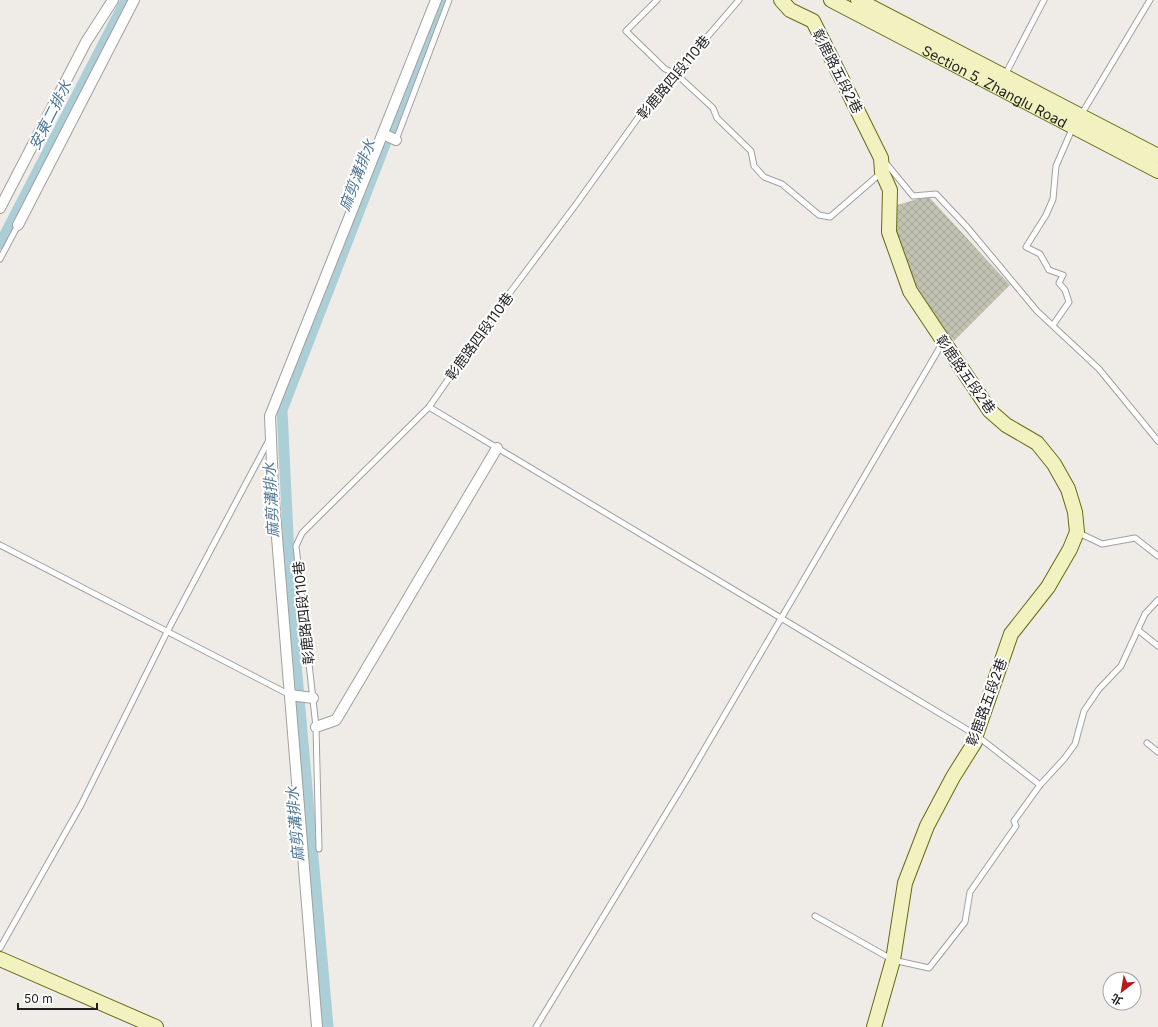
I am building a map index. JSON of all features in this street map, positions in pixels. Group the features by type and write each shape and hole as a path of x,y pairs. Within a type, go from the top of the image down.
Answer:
{"street":[{"path":"0,208 86,42 113,0"},
{"path":"18,226 134,0"},
{"path":"317,1027 312,984 273,488 270,416 436,0"},
{"name":"彰鹿路五段2巷","path":"781,0 790,10 812,21 882,158 882,172 890,190 890,232 910,291 990,412 1006,425 1036,443 1054,464 1068,489 1075,512 1076,532 1070,550 1048,588 1011,634 976,735 975,742 954,776 927,826 905,883 893,960 874,1027"},
{"name":"Section 5, Zhanglu Road","path":"831,0 1077,121 1158,156"},
{"name":"Section 5, Zhanglu Road","path":"858,0 1000,82"},
{"name":"Section 5, Zhanglu Road","path":"1077,121 1158,171"},
{"path":"383,134 396,140"},
{"path":"316,727 336,720 497,448"},
{"path":"290,695 312,694"},
{"path":"0,959 156,1027"}],"lane":[{"path":"396,140 449,0"},
{"path":"657,0 626,31 665,69 675,74 713,108 717,118 751,151 754,166 764,177 782,184 818,215 830,217 882,172"},
{"name":"彰鹿路四段110巷","path":"319,849 316,727 296,546 302,533 430,407 488,322 640,116 740,0"},
{"path":"1000,82 1044,0"},
{"path":"1053,325 1069,302 1065,290 1059,284 1063,275 1049,270 1040,254 1026,247 1046,215 1053,199 1056,166 1077,121 1150,0"},
{"path":"882,158 913,196 936,194 967,227 1037,311 1100,369 1158,440"},
{"path":"0,259 18,226"},
{"path":"536,1027 687,779 943,342"},
{"path":"430,407 976,735 1040,785"},
{"path":"0,948 81,806 167,632 271,435"},
{"path":"1076,532 1102,544 1135,538 1158,556"},
{"path":"0,545 290,695"},
{"path":"815,916 893,960 929,968 965,922 970,892 1016,826 1014,821 1040,785 1064,759 1075,744 1084,710 1099,689 1121,666 1145,614 1158,600"},
{"path":"1138,630 1158,646"},
{"path":"1147,743 1158,752"}],"shaded area":[{"path":"928,196 1010,285 954,341 927,306 910,273 896,239 894,206"}],"waterway":[{"name":"安東二排水","path":"0,244 126,0"},
{"name":"麻剪溝排水","path":"328,1027 292,618 282,410 441,0"}]}
